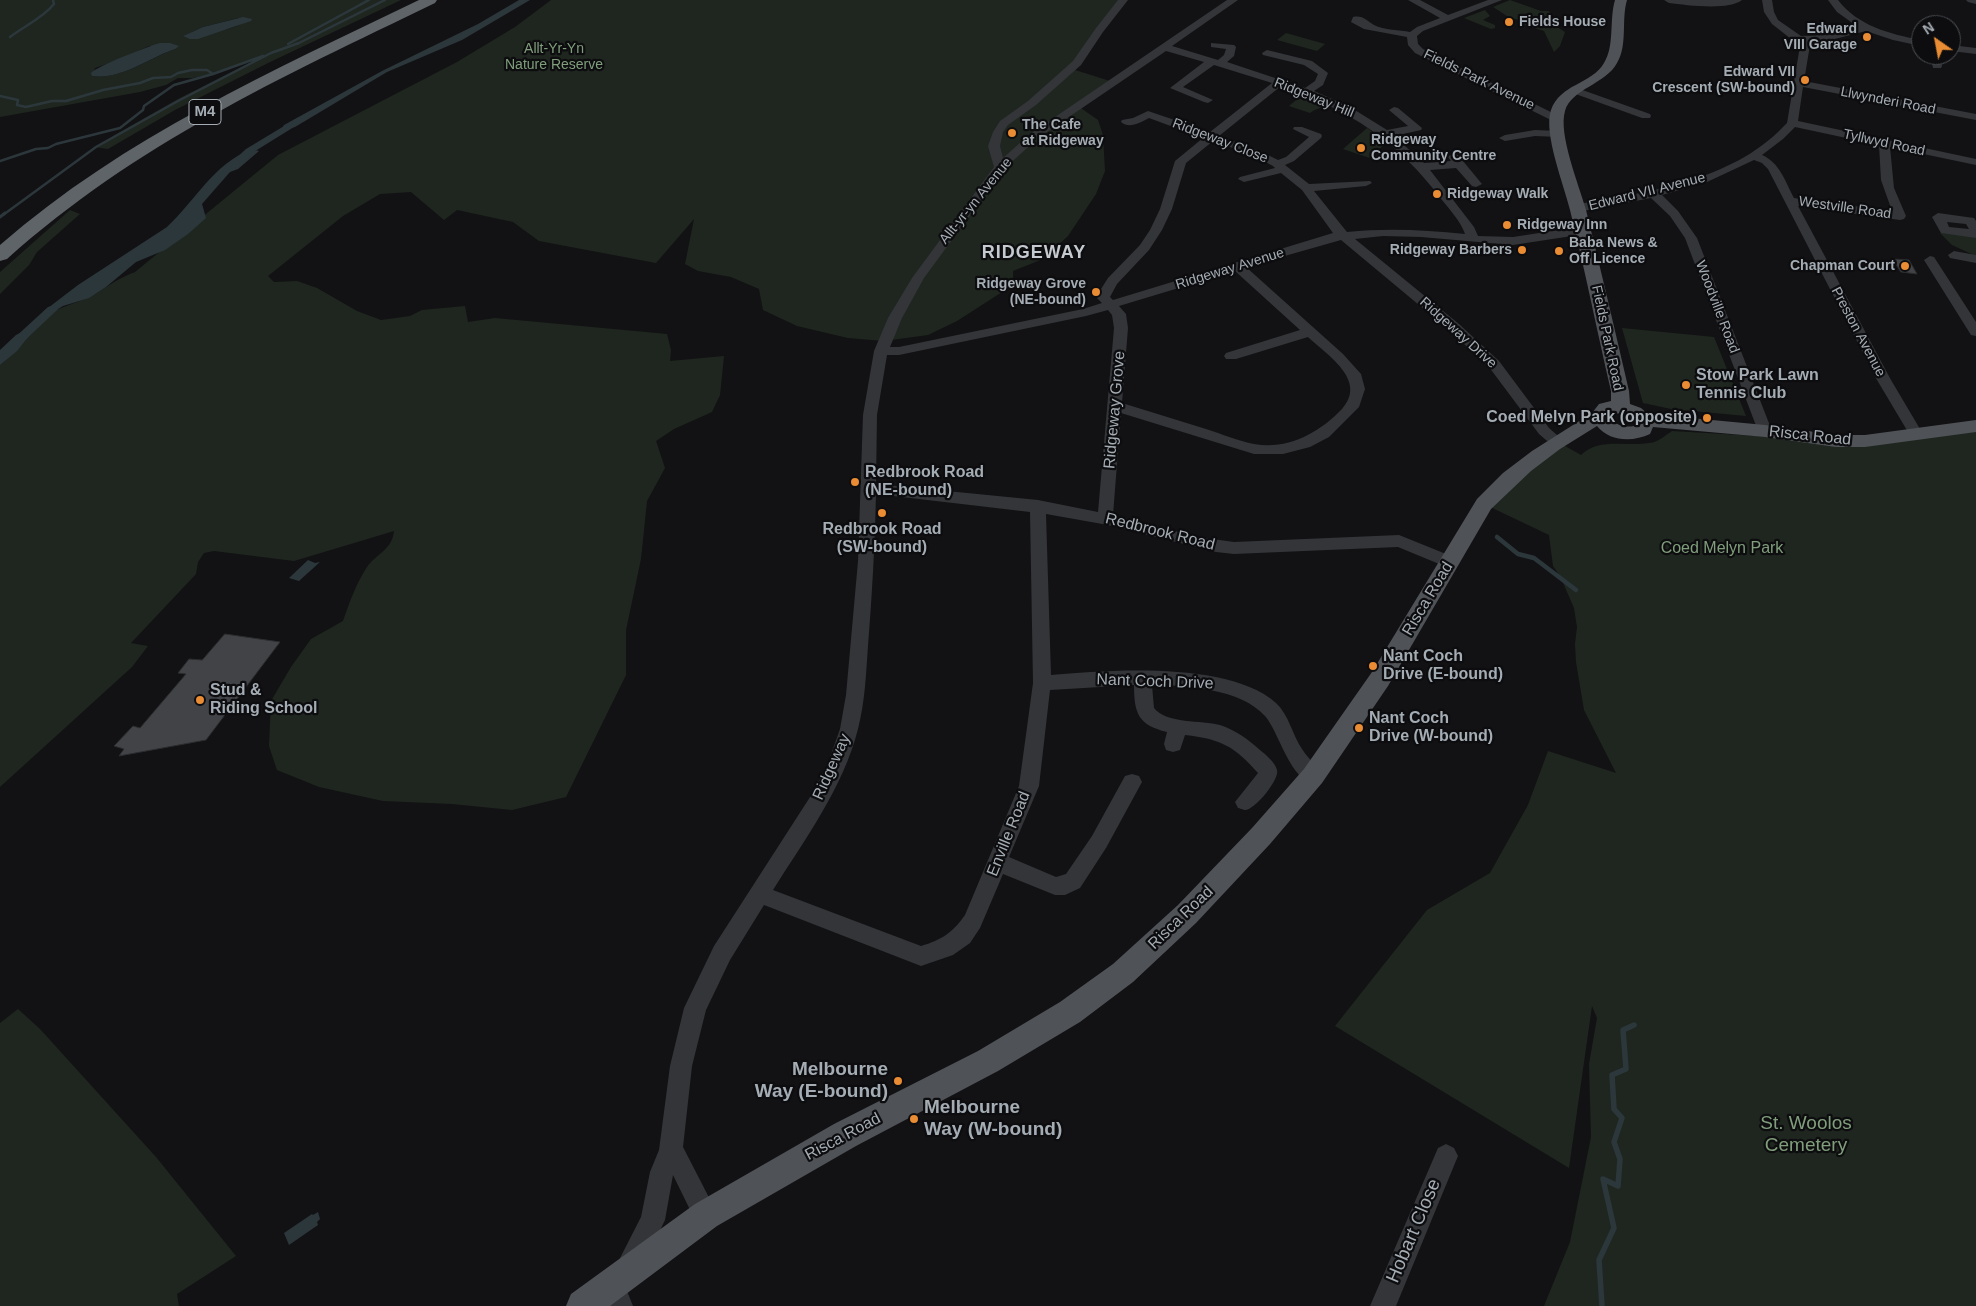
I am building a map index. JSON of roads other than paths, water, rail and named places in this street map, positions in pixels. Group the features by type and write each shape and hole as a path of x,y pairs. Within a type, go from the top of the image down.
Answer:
{"highway":[{"name":"M4","path":"0,237 100,162 163,123 410,0"},
{"name":"M4","path":"0,255 41,220 88,185 166,134 230,98 430,0"}],"main road":[{"path":"1558,127 1557,112 1560,105 1574,90 1597,77 1610,64 1614,56 1617,11 1621,0"},
{"name":"Fields Park Road","path":"1558,127 1620,392 1621,407"},
{"path":"1601,416 1605,424 1618,432 1626,434 1638,432 1644,427 1643,420 1633,411 1621,407"},
{"name":"Risca Road","path":"583,1306 618,1289 651,1254 706,1215 845,1135 988,1061 1070,1012 1123,974 1187,914 1261,836 1314,776 1380,678 1484,504 1504,482 1530,461 1601,416 1602,411 1606,408 1621,407"},
{"name":"Risca Road","path":"1643,420 1765,431 1847,441 1864,441 1976,426"},
{"path":"1566,438 1618,432"}],"street":[{"path":"1000,167 994,146 998,132 1004,123 1032,103 1077,63 1099,30 1123,0"},
{"name":"Allt-yr-yn Avenue","path":"882,351 895,318 918,278 961,217 1000,167 1034,136 1233,0"},
{"path":"1412,0 1448,19"},
{"name":"Fields Park Avenue","path":"1497,0 1420,29 1412,35 1413,45 1419,51 1558,127"},
{"path":"1669,0 1708,4 1737,0"},
{"path":"1767,0 1770,6 1769,12 1774,20 1800,39 1805,45 1792,123"},
{"path":"1833,0 1854,22 1866,28 1911,41"},
{"path":"1971,0 1976,0"},
{"path":"1372,28 1412,35"},
{"path":"1800,39 1827,38 1866,28"},
{"path":"1208,100 1175,88 1229,56 1231,47 1214,45"},
{"name":"Ridgeway Hill","path":"1164,47 1306,92 1342,107 1386,134 1406,151 1420,167 1470,230 1473,239"},
{"path":"1961,49 1976,51"},
{"path":"1267,53 1308,63 1323,73 1319,83 1306,92"},
{"path":"1110,305 1102,297 1107,287 1150,241 1164,216 1171,196 1176,170 1181,161 1278,83"},
{"name":"Llwynderi Road","path":"1800,83 1976,117"},
{"path":"1574,90 1646,116"},
{"path":"1386,134 1417,128 1394,110"},
{"name":"Ridgeway Close","path":"1126,122 1136,122 1148,114 1254,152 1280,166 1306,188 1338,231 1345,236"},
{"name":"Tyllwyd Road","path":"1792,123 1976,162"},
{"name":"Edward VII Avenue","path":"1578,208 1652,193 1712,176 1754,156 1787,130 1792,123"},
{"path":"1505,138 1558,127"},
{"path":"1244,180 1280,166 1317,136 1298,130"},
{"name":"Westville Road","path":"1789,201 1900,216 1888,193 1884,172 1884,143"},
{"name":"Preston Avenue","path":"1754,156 1766,161 1773,168 1884,380 1916,434"},
{"path":"1420,167 1456,160 1476,184"},
{"path":"1306,188 1366,182"},
{"name":"Woodville Road","path":"1652,193 1663,200 1691,238 1765,431"},
{"name":"Ridgeway Avenue","path":"882,351 899,351 1068,316 1333,237 1383,232 1421,233 1513,241 1572,232 1583,233"},
{"name":"Ridgeway Drive","path":"1345,236 1454,327 1494,364 1544,432 1566,438"},
{"path":"1954,255 1976,259"},
{"path":"1930,260 1976,332"},
{"path":"1116,406 1254,448 1283,449 1306,443 1324,434 1354,404 1358,389 1356,377 1338,357 1238,266"},
{"name":"Ridgeway Grove","path":"1105,519 1116,406 1121,328 1119,314 1110,305"},
{"path":"1231,356 1309,332"},
{"name":"Ridgeway","path":"618,1289 653,1220 662,1172 671,1150 681,1066 695,1008 722,953 819,800 837,763 849,729 855,695 866,561 870,415 875,378 882,351"},
{"name":"Redbrook Road","path":"867,488 1038,506 1105,519 1213,546 1234,548 1399,541 1450,562"},
{"name":"Enville Road","path":"759,894 921,956 940,952 960,940 973,920 1029,786 1042,683 1038,506"},
{"name":"Nant Coch Drive","path":"1042,683 1111,677 1214,682 1246,693 1268,707 1280,722 1298,759 1314,776"},
{"path":"1143,678 1145,709 1149,716 1175,736 1218,733 1226,736 1262,763 1268,770 1268,777 1245,802"},
{"path":"998,862 1055,886 1065,886 1073,881 1099,842 1132,782"},
{"path":"671,1150 681,1165 706,1215"},
{"name":"Hobart Close","path":"1383,1306 1446,1156"}],"waterway":[{"path":"10,37 44,14 54,4 53,0"},
{"path":"288,44 369,0"},
{"path":"3,215 96,147 178,101 271,53 299,43 385,0"},
{"path":"213,74 263,56"},
{"path":"0,96 18,100 17,105 26,107 52,101 66,101 103,90 140,83 153,78 171,77 178,73 192,70 207,70 213,74"},
{"path":"0,161 36,149 48,148 56,144 120,128 143,110 144,106 174,85 213,74"},
{"path":"237,162 249,151 299,120"},
{"path":"0,217 5,213"},
{"path":"0,357 52,309"},
{"path":"1497,537 1518,554 1534,558 1576,590"},
{"path":"1602,1306 1599,1260 1614,1228 1603,1179 1618,1186 1620,1159 1614,1142 1622,1118 1614,1109 1612,1075 1626,1069 1623,1030 1634,1025"}],"place":[{"name":"Fields House","path":"1509,22"},
{"name":"Edward VIII Garage","path":"1867,37"},
{"name":"Edward VII Crescent (SW-bound)","path":"1805,80"},
{"name":"The Cafe at Ridgeway","path":"1012,133"},
{"name":"Ridgeway Community Centre","path":"1361,148"},
{"name":"Ridgeway Walk","path":"1437,194"},
{"name":"Ridgeway Inn","path":"1507,225"},
{"name":"Ridgeway Barbers","path":"1522,250"},
{"name":"Baba News & Off Licence","path":"1559,251"},
{"name":"Chapman Court","path":"1905,266"},
{"name":"Ridgeway Grove (NE-bound)","path":"1096,292"},
{"name":"Stow Park Lawn Tennis Club","path":"1686,385"},
{"name":"Coed Melyn Park (opposite)","path":"1707,418"},
{"name":"Redbrook Road (NE-bound)","path":"855,482"},
{"name":"Redbrook Road (SW-bound)","path":"882,513"},
{"name":"Nant Coch Drive (E-bound)","path":"1373,666"},
{"name":"Stud & Riding School","path":"200,700"},
{"name":"Nant Coch Drive (W-bound)","path":"1359,728"},
{"name":"Melbourne Way (E-bound)","path":"898,1081"},
{"name":"Melbourne Way (W-bound)","path":"914,1119"}],"district":[{"name":"RIDGEWAY","path":"1034,253"}],"park label":[{"name":"Allt-Yr-Yn Nature Reserve","path":"554,58"},
{"name":"Coed Melyn Park","path":"1722,549"},
{"name":"St. Woolos Cemetery","path":"1806,1135"}]}
